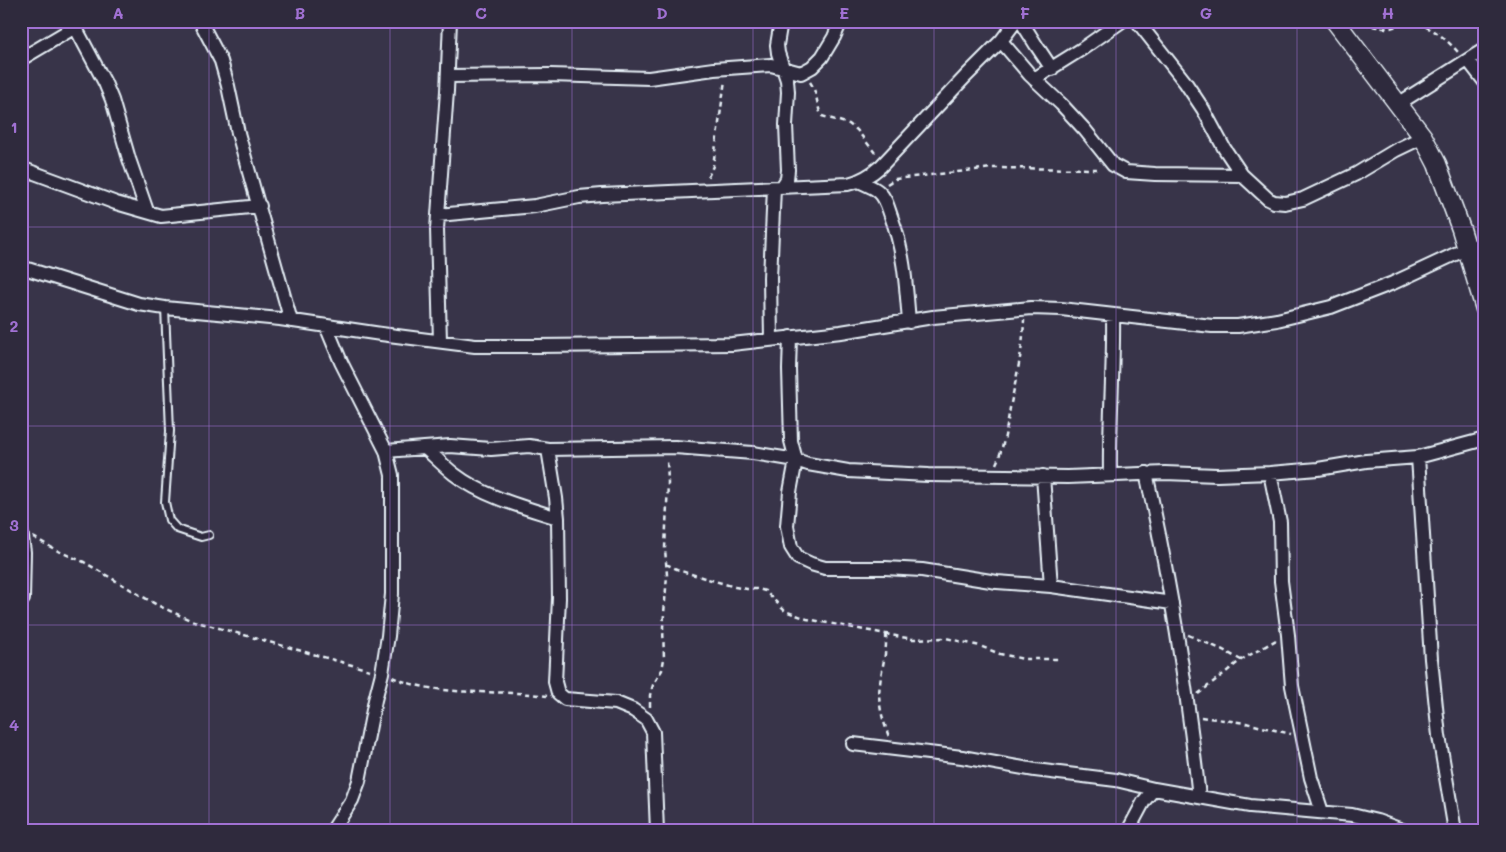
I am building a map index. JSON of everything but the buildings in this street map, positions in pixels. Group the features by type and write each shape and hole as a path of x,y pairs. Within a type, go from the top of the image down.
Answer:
{"street":[{"path":"200,21 221,61 238,133 291,321"},
{"path":"440,341 438,215 450,21"},
{"path":"771,339 770,278 778,188 787,179 788,170 786,125 788,92 784,69 778,53 781,21"},
{"path":"448,76 550,75 649,78 726,68 771,65 801,72 812,67 822,57 841,21"},
{"path":"438,215 534,206 594,195 778,188 848,184 859,181 871,175 881,166 1001,41 1016,21"},
{"path":"1022,21 1052,69"},
{"path":"1034,79 1052,69 1122,21"},
{"path":"1137,21 1185,82 1242,175 1268,199 1274,202 1285,204 1302,199 1342,181 1423,137"},
{"path":"1335,22 1423,137 1437,164 1461,229 1485,309"},
{"path":"21,59 73,24 106,83 128,159 147,211"},
{"path":"1001,41 1034,79 1061,104 1115,166 1126,172 1242,175"},
{"path":"1398,104 1485,49"},
{"path":"1467,60 1485,82"},
{"path":"21,168 116,203 161,216 260,206"},
{"path":"859,181 880,192 886,201 902,248 909,322"},
{"path":"21,267 139,304 291,321 475,346 732,344 841,332 933,317 1024,308 1061,309 1212,326 1238,326 1277,320 1331,307 1393,283 1485,242"},
{"path":"1110,475 1114,357 1113,315"},
{"path":"326,326 341,362 386,452 392,475 392,594 382,673 359,781 352,800 332,831"},
{"path":"790,337 788,369 790,431 796,460 790,492 787,526 791,547 798,558 824,568 922,570 997,582 1050,586 1172,602"},
{"path":"386,452 450,446 491,449 528,446 548,448 666,447 753,453 796,460 848,472 989,476 1146,473 1217,475 1318,469 1366,461 1418,457 1485,438"},
{"path":"425,448 455,475 470,484 498,498 558,518"},
{"path":"548,448 558,518 559,598 555,682 558,693 565,699 616,703 633,710 646,719 653,732 657,831"},
{"path":"1418,457 1431,659 1439,736 1455,831"},
{"path":"1146,473 1161,540 1177,631 1190,716 1199,797"},
{"path":"1270,473 1280,522 1281,581 1292,686 1311,778 1322,812"},
{"path":"1043,476 1050,586"},
{"path":"21,530 24,552 23,599"},
{"path":"853,744 962,757 1035,770 1116,780 1154,789 1250,806 1352,815 1378,821 1405,831"},
{"path":"1128,831 1144,802 1154,789"}],"lane":[{"path":"165,308 170,431 165,502 169,520 177,529 201,537 209,535"}],"path":[{"path":"1335,22 1365,23 1386,28 1412,24 1424,27 1435,31 1446,39 1467,60"},
{"path":"703,190 713,166 726,68"},
{"path":"801,72 812,84 822,116 849,124 857,130 874,150 881,166"},
{"path":"880,192 884,186 895,179 984,169 1103,169 1115,166"},
{"path":"989,476 998,458 1006,432 1023,340 1024,308"},
{"path":"653,732 650,695 653,685 662,670 664,659 663,627 668,483 666,447"},
{"path":"21,530 58,552 84,562 158,605 190,620 382,673 411,684 459,692 531,694 565,699"},
{"path":"666,564 681,571 735,587 765,591 785,611 796,616 912,639 946,638 1024,659 1058,659"},
{"path":"1177,631 1206,642 1241,660"},
{"path":"886,634 886,653 879,696 883,718 893,748"},
{"path":"1188,701 1241,660 1288,635"},
{"path":"1190,716 1246,723 1302,736"}]}
